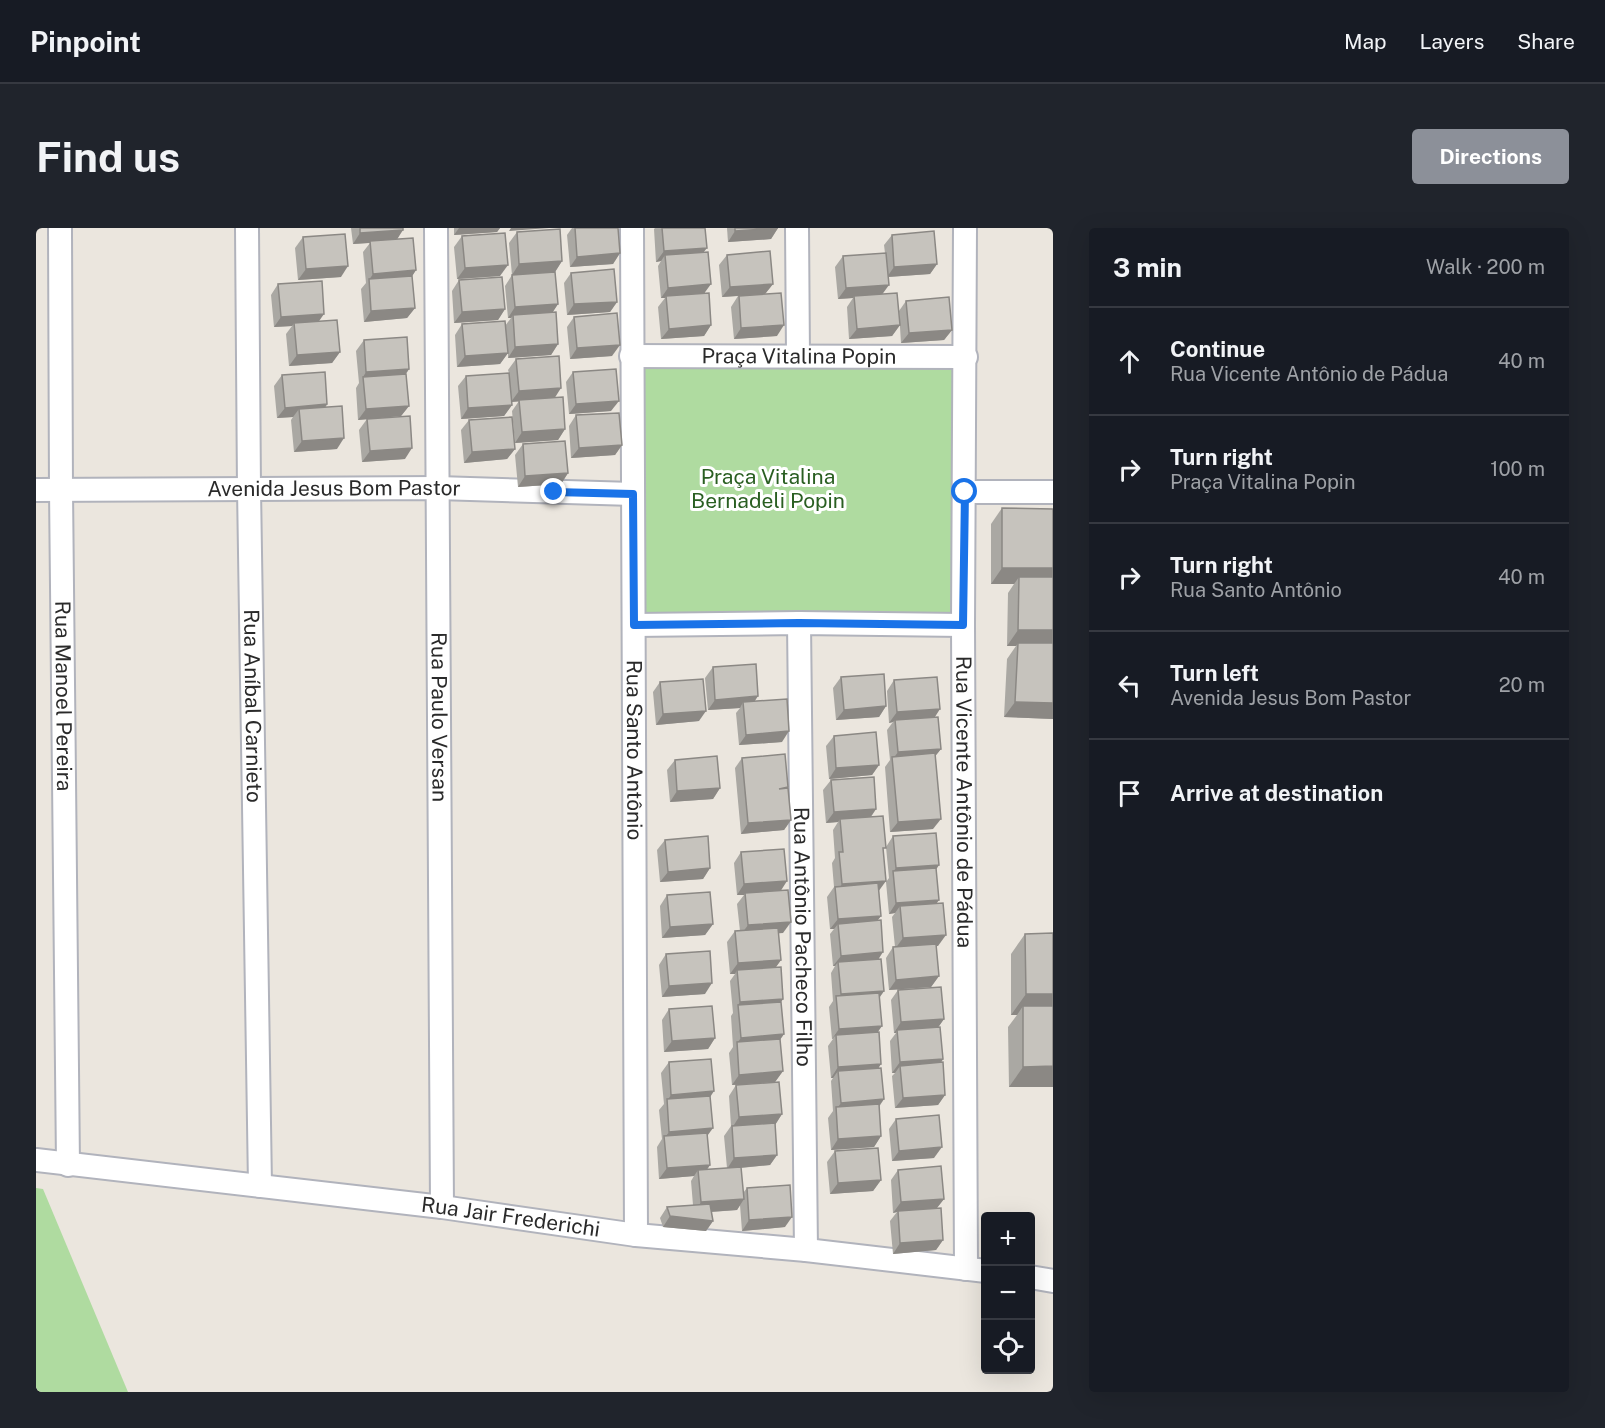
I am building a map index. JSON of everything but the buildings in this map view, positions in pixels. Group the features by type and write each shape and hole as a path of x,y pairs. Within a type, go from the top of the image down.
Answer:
{"street":[{"name":"Rua Manoel Pereira","path":"60,228 68,1165"},
{"name":"Rua Aníbal Carnieto","path":"248,228 249,489 260,1186"},
{"name":"Rua Paulo Versan","path":"436,228 442,1207"},
{"name":"Rua Santo Antônio","path":"632,228 636,1235"},
{"path":"797,228 798,355"},
{"name":"Rua Vicente Antônio de Pádua","path":"965,228 963,625 976,1270"},
{"name":"Praça Vitalina Popin","path":"632,356 966,357"},
{"name":"Avenida Jesus Bom Pastor","path":"36,490 438,488 633,494"},
{"path":"965,492 1053,492"},
{"path":"634,625 799,623 963,625"},
{"name":"Rua Antônio Pacheco Filho","path":"799,623 806,1250"},
{"name":"Rua Jair Frederichi","path":"36,1160 442,1207 636,1235 806,1250 976,1270"},
{"path":"1035,1279 1053,1281"}],"green space":[{"name":"Praça Vitalina Bernadeli Popin","path":"631,356 966,357 963,625 634,625"},
{"path":"36,1188 43,1189 128,1392 36,1392"}],"route":[{"path":"554,492 633,494 634,625 799,623 963,625 965,492"}]}
